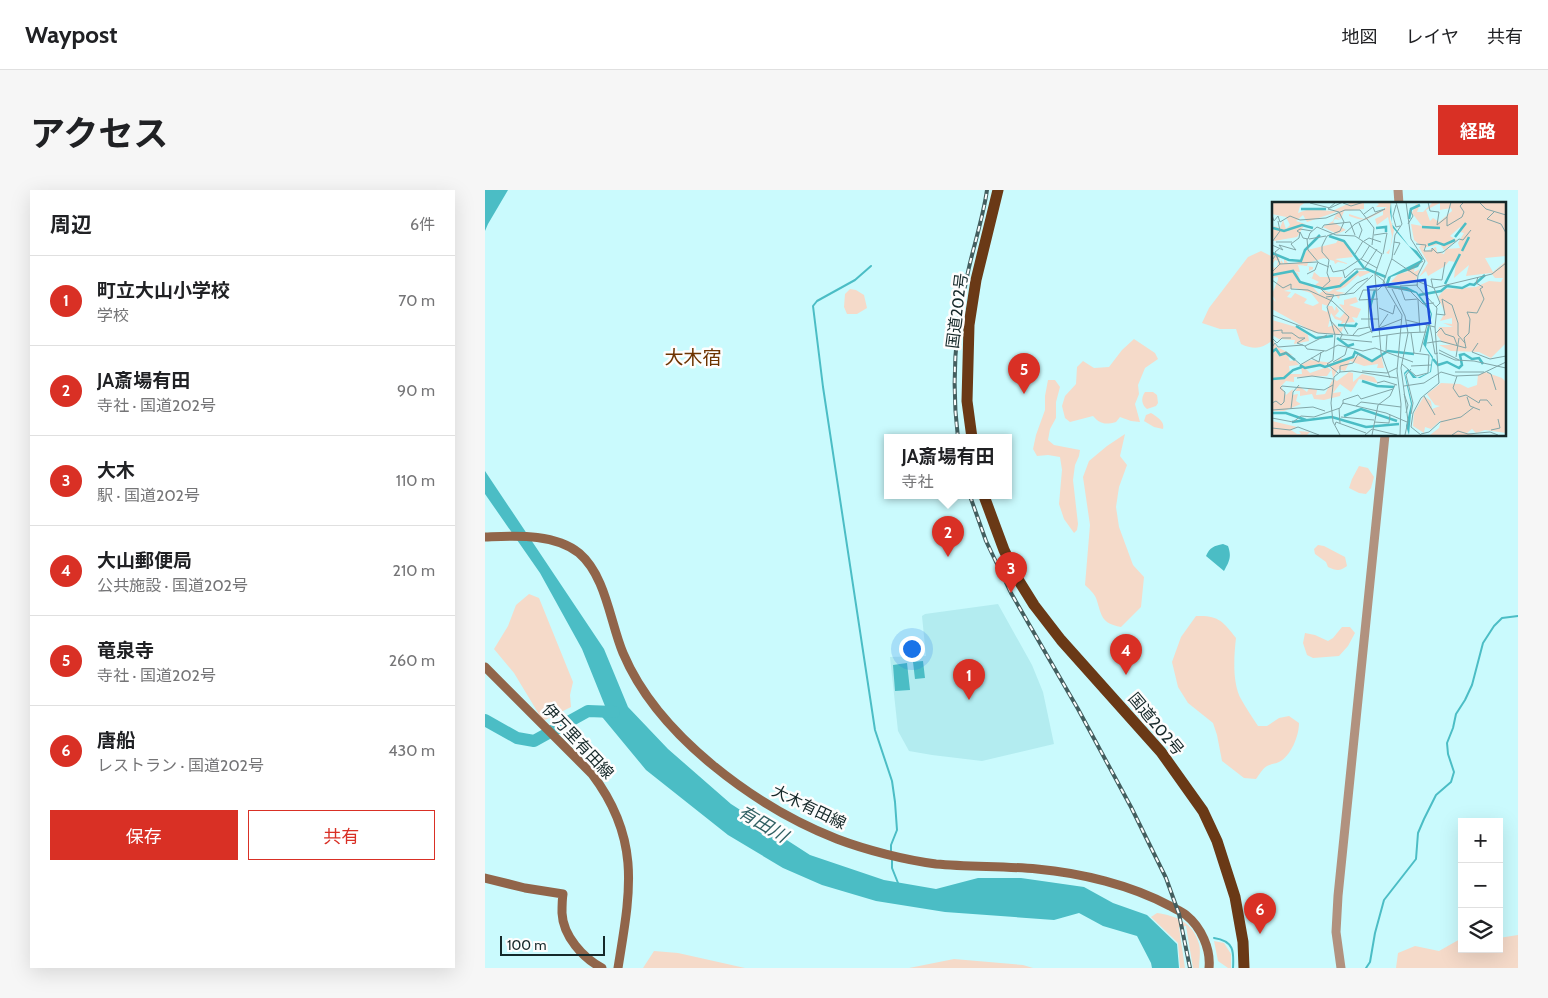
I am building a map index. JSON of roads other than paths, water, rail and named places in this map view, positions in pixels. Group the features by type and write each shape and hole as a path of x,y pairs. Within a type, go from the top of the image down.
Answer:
{"highway":[{"name":"国道202号","path":"971,434 967,401 969,325 976,280 998,190"},
{"name":"国道202号","path":"985,499 1004,550 1019,581 1034,605 1061,640 1161,752 1203,811 1217,841 1235,897 1243,942 1243,968"}],"main road":[{"name":"大木有田線","path":"485,537 542,538 562,544 578,553 589,564 599,583 623,653 637,681 672,729 719,770 787,817 838,840 883,853 935,864 1038,869 1117,884 1156,899 1185,914 1198,928 1205,942 1209,968"},
{"name":"伊万里有田線","path":"485,667 592,774 605,791 619,820 630,870 618,968"},
{"path":"485,878 525,888 563,894 562,914 566,930 587,958 602,968"}],"street":[{"path":"1341,968 1336,932 1338,896 1385,436"}],"water":[{"path":"485,190 508,190 485,231"},
{"path":"485,471 604,649 628,707 668,749 731,804 810,855 884,880 936,889 978,878 1021,878 1084,887 1113,903 1147,915 1177,944 1179,968 1152,968 1137,936 1103,926 1079,913 1054,920 945,912 876,901 822,885 783,868 728,835 646,770 598,712 605,706 582,649 540,573 485,494"},
{"path":"1223,544 1228,546 1230,553 1229,562 1224,571 1206,556 1213,547"},
{"path":"923,661 925,678 915,679 913,662"},
{"path":"907,663 910,690 895,691 893,665"}],"waterway":[{"path":"871,266 855,280 817,301 813,306 823,387 875,730 892,781 897,830 891,845 891,851"},
{"path":"1366,968 1370,962 1375,933 1384,900 1416,859 1418,833 1424,819 1436,795 1451,782 1454,772 1448,754 1447,743 1456,714 1472,685 1483,643 1494,626 1502,618 1518,616"},
{"path":"485,720 517,738 534,741 588,711 614,712"},
{"path":"892,859 892,868 898,883"},
{"path":"1214,938 1221,939 1229,944 1233,952 1233,968"}],"railway":[{"path":"958,434 955,396 957,334 970,262 987,190"},
{"path":"971,499 986,541 1011,593 1078,709 1131,807 1166,878 1179,914 1190,968"}],"place":[{"name":"竜泉寺","path":"1024,394"},
{"name":"JA斎場有田","path":"948,557"},
{"name":"大木","path":"1011,593"},
{"name":"大山郵便局","path":"1126,675"},
{"name":"町立大山小学校","path":"969,700"},
{"name":"唐船","path":"1260,934"}],"district":[{"name":"大木宿","path":"693,357"}],"water label":[{"name":"有田川","path":"763,824"}]}
